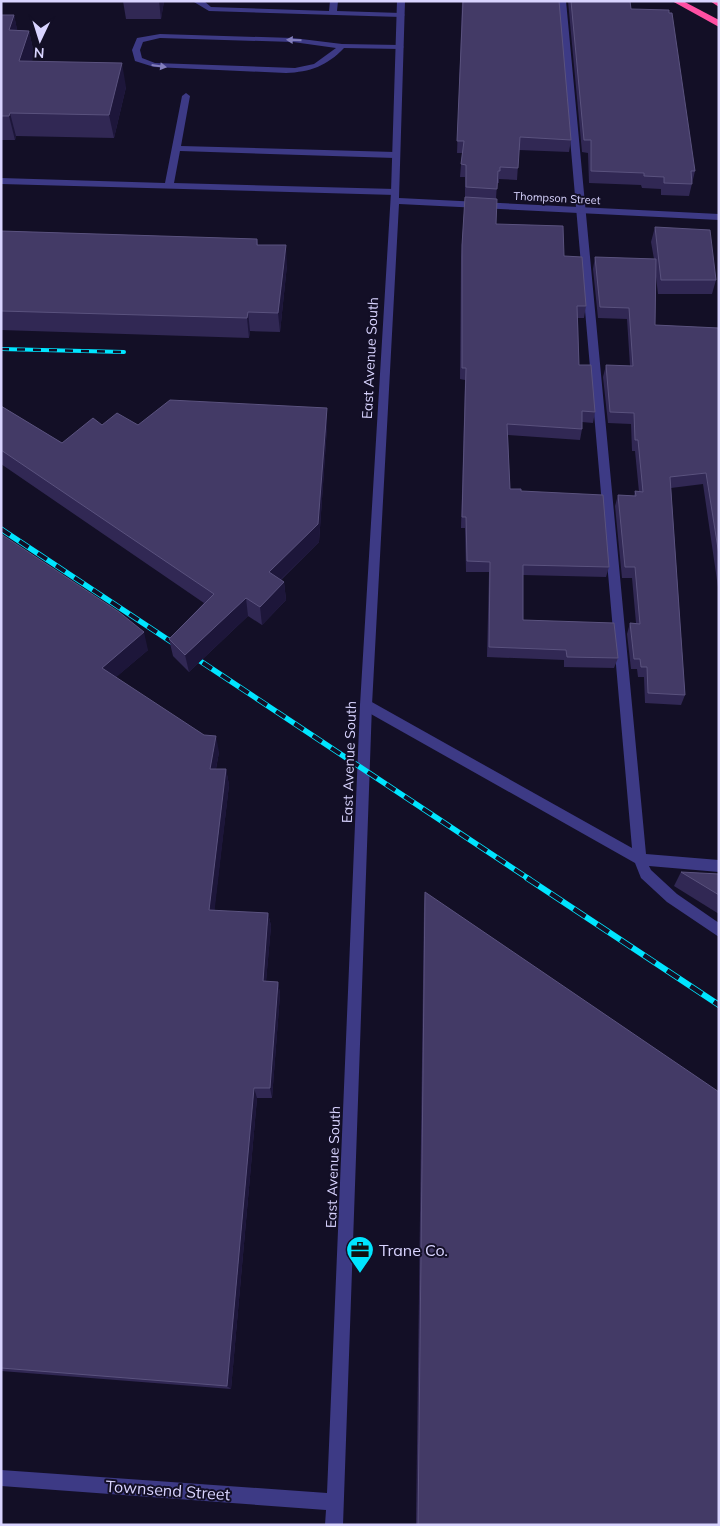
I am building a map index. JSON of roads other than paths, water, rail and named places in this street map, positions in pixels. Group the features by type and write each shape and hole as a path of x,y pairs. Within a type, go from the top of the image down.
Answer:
{"highway":[{"path":"676,1 719,24"},
{"path":"714,1 719,4"}],"street":[{"path":"200,1 198,2 209,9 401,15"},
{"path":"275,11 276,1"},
{"path":"333,13 334,1"},
{"name":"East Avenue South","path":"334,1525 366,705 394,197 401,1"},
{"path":"562,1 640,859 646,874 672,898 719,931"},
{"path":"342,46 322,64 300,70 286,71 154,65 138,59 136,50 140,40 160,36 302,40 342,46 400,47"},
{"path":"169,186 186,96"},
{"path":"177,148 395,155"},
{"name":"Thompson Street","path":"1,181 169,186 394,197 719,217"},
{"path":"366,705 640,859 719,866"},
{"name":"Townsend Street","path":"1,1478 335,1502"}],"railway":[{"path":"1,349 124,352"},
{"path":"1,529 529,879"},
{"path":"527,878 719,1005"}],"place":[{"name":"Trane Co.","path":"360,1274"}]}
